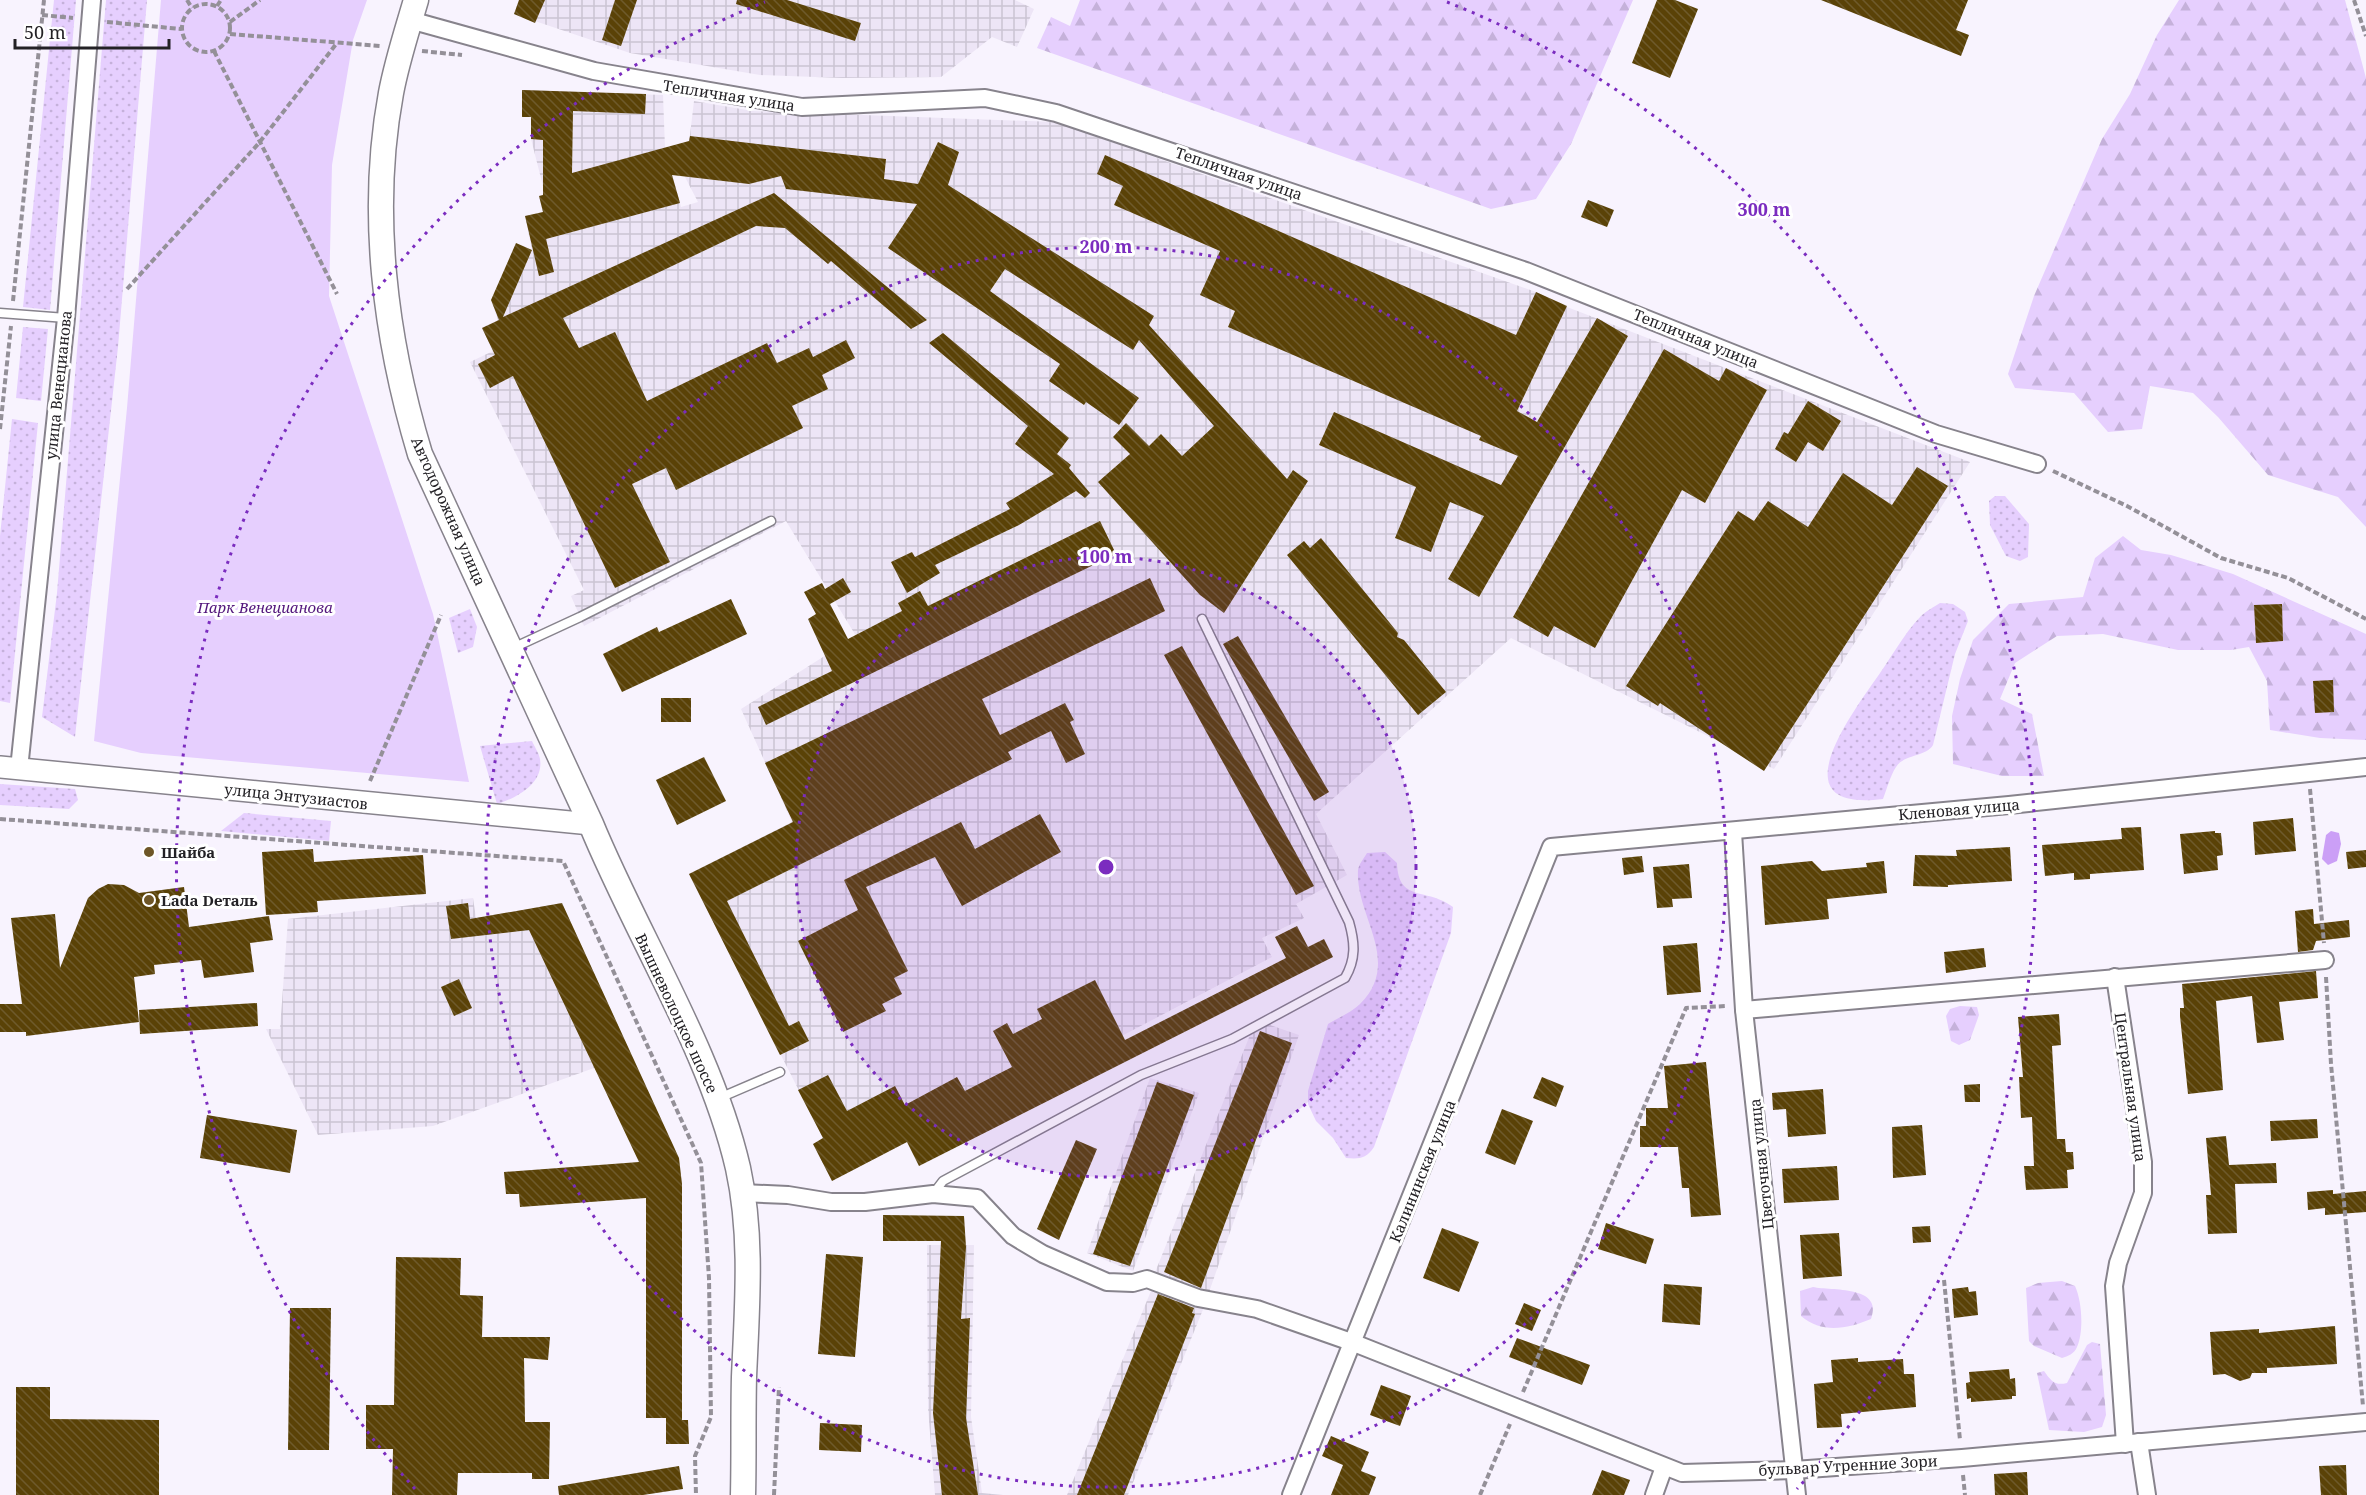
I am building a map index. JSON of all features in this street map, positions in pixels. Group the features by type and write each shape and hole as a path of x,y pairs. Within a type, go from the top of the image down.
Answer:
{"main road":[{"name":"Автодорожная улица","path":"413,10 391,93 384,142 382,231 389,322 405,403 420,454 591,825"},
{"name":"Вышневолоцкое шоссе","path":"591,825 616,885 697,1050 717,1099 737,1166 742,1193 748,1279 743,1495"}],"street":[{"name":"улица Венецианова","path":"10,768 66,318 92,0"},
{"name":"Тепличная улица","path":"413,10 594,71 802,107 985,98 1056,113 1526,271 1936,434 2037,464"},
{"name":"Кленовая улица","path":"1551,847 1733,832 1762,826 2009,806 2366,767"},
{"name":"улица Энтузиастов","path":"10,768 591,825"},
{"name":"Цветочная улица","path":"1733,832 1744,1008 1797,1495"},
{"name":"Калининская улица","path":"1291,1495 1354,1343 1551,847"},
{"path":"1744,1008 2325,960"},
{"name":"Центральная улица","path":"2115,977 2143,1161 2143,1193 2118,1263 2114,1286 2132,1443 2147,1495"},
{"name":"бульвар Утренние Зори","path":"742,1193 788,1195 831,1202 865,1202 933,1194 977,1198 1013,1236 1043,1254 1107,1282 1133,1283 1147,1279 1198,1298 1257,1309 1354,1343 1682,1473 1794,1470 1962,1458 2365,1422"},
{"path":"1654,1495 1664,1467"}],"lane":[{"path":"0,313 66,318"},
{"path":"509,649 580,617 771,521"},
{"path":"933,1194 943,1181 1069,1112 1140,1075 1232,1039 1345,978 1352,966 1354,938 1349,922 1202,619"},
{"path":"717,1099 780,1072"}],"path":[{"path":"0,429 44,0"},
{"path":"187,0 192,8"},
{"path":"217,6 221,0"},
{"path":"230,22 260,0"},
{"path":"2354,0 2366,36"},
{"path":"204,3 217,6 230,22 230,34 226,41 214,51 206,53 192,48 183,36 182,21 192,8 204,3"},
{"path":"42,15 181,29"},
{"path":"127,289 259,143 337,42"},
{"path":"214,51 337,294"},
{"path":"2037,464 2127,506 2221,558 2288,578 2366,619"},
{"path":"370,781 441,615"},
{"path":"2309,773 2325,960 2331,1064 2365,1422"},
{"path":"0,819 563,861 701,1163 709,1278 711,1417 695,1456 696,1495"},
{"path":"1480,1495 1686,1008 1744,1008"},
{"path":"1944,1280 1962,1458"},
{"path":"774,1495 779,1387"}],"shaded area":[{"path":"519,0 1015,0 1034,9 1017,47 992,37 941,77 842,78 760,75 630,53 514,14"},
{"path":"522,90 663,95 665,148 681,207 698,202 685,177 694,101 753,111 1055,122 1536,292 1567,307 1970,462 1774,769 1511,638 1316,814 1347,875 1296,904 1304,918 1262,938 1272,957 1057,1070 924,1133 832,1181 813,1144 823,1138 689,874 792,822 741,709 856,636 786,521 584,626 571,596 584,590 470,362 493,351 482,328 498,320 491,300 532,250 525,216 543,213 539,196 545,194 531,139 531,117 522,117"},
{"path":"2331,831 2339,833 2341,844 2337,861 2328,865 2322,859 2326,835"},
{"path":"473,898 476,918 562,903 630,1052 594,1068 433,1126 318,1135 266,1029 280,1029 288,919"},
{"path":"1256,1020 1299,1035 1208,1295 1154,1275"},
{"path":"1150,1078 1199,1093 1133,1271 1087,1253"},
{"path":"927,1245 974,1245 971,1417 982,1493 1003,1495 935,1495 928,1408"},
{"path":"1153,1286 1204,1307 1128,1495 1067,1495"}],"green space":[{"path":"54,0 76,0 50,310 23,307"},
{"path":"106,0 147,0 118,347 75,737 42,717 57,593"},
{"name":"Парк Венецианова","path":"161,0 367,0 353,40 332,165 329,296 433,614 469,782 141,753 94,741 127,408"},
{"path":"1080,0 1633,0 1571,144 1536,199 1491,209 1037,48 1051,17 1070,26"},
{"path":"2179,0 2345,0 2366,78 2366,527 2338,497 2268,475 2218,417 2193,393 2150,386 2142,429 2108,432 2074,393 2015,388 2008,374 2034,296 2102,139 2130,94 2157,35"},
{"path":"23,327 48,329 41,401 16,398"},
{"path":"12,419 38,423 10,703 0,701 0,536"},
{"path":"1995,496 2005,496 2029,524 2028,557 2020,561 2006,556 1990,525 1989,501"},
{"path":"2123,536 2141,550 2171,555 2233,574 2366,634 2366,740 2320,738 2270,730 2267,681 2249,647 2231,650 2178,650 2103,634 2057,636 2015,663 2000,699 2032,714 2044,776 2002,776 1953,764 1952,716 1960,679 1973,640 2009,604 2083,597 2095,558"},
{"path":"1940,603 1953,604 1965,612 1968,621 1955,654 1933,745 1925,752 1909,757 1896,767 1883,799 1852,799 1835,792 1828,778 1830,760 1837,740 1908,631 1923,614"},
{"path":"470,609 477,627 473,647 458,653 449,618"},
{"path":"532,741 540,759 538,775 528,788 513,798 497,804 480,746"},
{"path":"0,784 75,789 78,800 69,809 0,805"},
{"path":"244,813 331,821 329,841 221,831"},
{"path":"1385,852 1397,863 1399,876 1408,889 1443,901 1453,907 1451,933 1374,1147 1362,1157 1346,1158 1333,1138 1316,1121 1308,1104 1308,1091 1328,1024 1357,1007 1372,988 1377,971 1377,955 1359,887 1358,870 1367,853"},
{"path":"1960,1006 1977,1007 1979,1015 1970,1040 1959,1045 1951,1041 1946,1016 1950,1009"},
{"path":"2062,1281 2075,1286 2079,1300 2081,1325 2076,1349 2062,1358 2034,1346 2029,1341 2026,1288 2038,1283"},
{"path":"1813,1287 1863,1295 1870,1300 1873,1308 1871,1319 1835,1328 1809,1322 1801,1316 1800,1291"},
{"path":"2092,1342 2100,1344 2106,1415 2102,1427 2084,1432 2049,1430 2037,1373 2044,1371 2054,1382 2067,1383 2087,1345"}],"building":[{"path":"519,0 545,0 535,23 514,14"},
{"path":"615,0 637,0 621,46 602,40"},
{"path":"737,0 787,0 861,23 855,41 736,4"},
{"path":"1657,0 1675,0 1698,9 1670,78 1632,63"},
{"path":"1821,0 1968,0 1956,30 1969,35 1961,56"},
{"path":"522,90 646,94 645,114 573,111 572,173 689,141 690,136 886,159 884,179 918,184 938,142 959,152 948,185 1154,316 1149,325 1287,479 1293,470 1308,481 1224,613 1200,595 1098,482 1130,454 1113,437 1126,423 1149,446 1161,434 1182,456 1214,426 1139,340 1133,350 1005,269 990,291 1139,398 1119,425 1086,402 1084,405 1049,381 1060,364 888,248 917,204 786,189 781,176 749,184 672,175 680,203 546,239 554,272 539,276 525,216 543,212 539,196 543,195 543,140 531,139 531,117 522,117"},
{"path":"1105,155 1516,335 1536,292 1567,306 1517,411 1537,422 1597,318 1628,336 1479,597 1448,579 1484,516 1450,502 1431,552 1395,538 1416,487 1319,445 1334,412 1501,485 1518,456 1479,440 1481,436 1228,327 1235,311 1200,295 1220,251 1114,205 1123,186 1097,174"},
{"path":"774,193 927,320 911,329 831,261 828,264 785,228 756,226 563,318 579,348 615,332 647,401 767,343 777,363 809,348 813,357 846,340 855,358 822,375 828,389 792,406 803,428 676,490 666,468 632,484 670,562 615,588 513,376 490,388 478,364 495,355 482,328 499,320 491,300 516,243 532,250 503,317"},
{"path":"1588,200 1614,210 1607,227 1581,217"},
{"path":"943,333 1069,438 1057,454 1071,465 1069,468 1090,493 1085,498 1076,491 1019,525 935,565 940,573 907,593 891,562 912,552 915,557 1010,509 1006,503 1054,474 1015,444 1028,426 929,343"},
{"path":"1664,349 1719,381 1726,368 1767,390 1705,503 1682,490 1595,648 1554,626 1548,637 1513,617"},
{"path":"1808,401 1841,421 1823,451 1808,442 1796,462 1775,449 1784,432 1788,434"},
{"path":"1917,467 1948,486 1764,771 1660,703 1658,706 1626,686 1738,511 1754,521 1768,501 1808,527 1843,473 1892,505"},
{"path":"1100,521 1116,554 766,725 758,707 832,671 808,619 816,614 804,592 822,583 825,589 843,578 851,592 830,604 848,639 902,611 898,603 920,591 928,606"},
{"path":"1321,538 1398,633 1397,637 1404,640 1446,692 1418,715 1287,555 1304,541 1310,548"},
{"path":"1150,578 1165,611 982,699 1000,735 1065,703 1074,720 1070,722 1085,754 1066,763 1051,731 1008,752 1012,759 727,901 789,1026 799,1021 809,1041 780,1055 689,874 793,822 765,763"},
{"path":"731,599 747,634 622,692 603,654 657,627 659,632"},
{"path":"2282,604 2283,641 2256,643 2254,605"},
{"path":"1238,636 1329,792 1314,801 1223,644"},
{"path":"1182,646 1314,886 1296,895 1164,655"},
{"path":"2333,680 2334,712 2315,713 2313,681"},
{"path":"661,698 691,698 691,722 661,722"},
{"path":"704,757 726,801 677,825 656,780"},
{"path":"1040,814 1061,852 962,906 935,857 866,887 908,971 894,978 902,994 882,1004 886,1011 843,1032 798,941 858,910 844,880 961,822 975,849"},
{"path":"2293,818 2296,851 2255,855 2253,822"},
{"path":"2141,827 2144,870 2090,874 2090,879 2074,880 2074,873 2045,876 2042,845 2122,839 2121,828"},
{"path":"2215,831 2215,833 2221,833 2223,855 2217,856 2218,870 2184,874 2180,834"},
{"path":"2010,847 2012,881 1948,885 1948,887 1913,886 1915,855 1957,856 1956,850"},
{"path":"313,849 314,862 423,855 426,894 317,901 318,912 266,915 262,852"},
{"path":"2366,850 2366,867 2348,869 2346,852"},
{"path":"1642,856 1644,872 1624,875 1622,858"},
{"path":"1812,861 1822,871 1867,867 1866,863 1884,861 1887,893 1827,899 1829,919 1765,925 1761,866"},
{"path":"1689,864 1692,898 1672,899 1673,907 1657,908 1653,867"},
{"path":"108,884 124,885 139,893 184,887 189,927 269,916 273,940 250,943 254,972 204,978 201,960 154,965 155,974 134,977 139,1022 26,1036 26,1032 0,1032 0,1004 22,1004 11,918 55,914 60,968 88,898"},
{"path":"468,903 470,919 562,903 679,1158 682,1184 682,1420 688,1420 689,1444 666,1444 666,1418 646,1418 646,1198 520,1207 519,1194 506,1194 504,1172 639,1162 529,930 451,939 446,906"},
{"path":"2313,909 2314,924 2349,920 2350,937 2316,941 2313,950 2298,952 2295,911"},
{"path":"1297,926 1308,947 1324,939 1333,957 919,1166 907,1142 832,1181 813,1144 823,1138 798,1090 828,1075 847,1111 895,1086 905,1105 957,1077 965,1091 1012,1067 993,1031 1007,1023 1013,1034 1042,1019 1037,1009 1095,980 1125,1040 1286,958 1275,937"},
{"path":"1697,943 1701,992 1667,995 1663,946"},
{"path":"1984,948 1986,967 1946,973 1944,952"},
{"path":"2316,971 2318,998 2279,1002 2284,1040 2257,1043 2252,996 2216,1001 2223,1090 2188,1094 2180,1016 2180,1008 2184,1008 2182,984"},
{"path":"459,979 472,1008 454,1016 441,987"},
{"path":"257,1003 258,1026 140,1034 139,1010"},
{"path":"2059,1014 2061,1045 2052,1046 2057,1139 2065,1139 2066,1152 2073,1152 2074,1169 2067,1170 2068,1188 2026,1190 2024,1166 2034,1166 2032,1117 2021,1118 2019,1077 2023,1077 2018,1017"},
{"path":"1260,1031 1292,1043 1201,1288 1164,1272"},
{"path":"1706,1062 1721,1215 1691,1217 1689,1188 1682,1188 1678,1147 1640,1147 1640,1126 1646,1126 1646,1108 1668,1108 1664,1066"},
{"path":"1542,1077 1564,1086 1556,1107 1533,1098"},
{"path":"1157,1082 1194,1095 1130,1266 1093,1254"},
{"path":"1980,1084 1980,1102 1965,1102 1964,1085"},
{"path":"1823,1089 1826,1134 1788,1137 1786,1109 1773,1110 1772,1093"},
{"path":"1502,1109 1533,1121 1515,1165 1485,1153"},
{"path":"207,1115 297,1130 290,1173 200,1158"},
{"path":"2317,1119 2318,1138 2271,1141 2270,1121"},
{"path":"1922,1125 1926,1175 1893,1178 1892,1127"},
{"path":"2226,1136 2229,1165 2276,1163 2277,1183 2235,1184 2237,1233 2208,1234 2206,1195 2211,1195 2206,1138"},
{"path":"1076,1140 1097,1149 1059,1240 1037,1229"},
{"path":"1837,1166 1839,1200 1784,1203 1782,1169"},
{"path":"2333,1190 2333,1194 2366,1191 2366,1212 2325,1215 2325,1208 2308,1210 2307,1192"},
{"path":"883,1215 964,1216 966,1247 961,1319 970,1318 966,1418 978,1495 942,1495 933,1413 941,1241 883,1241"},
{"path":"1606,1223 1654,1239 1646,1264 1598,1249"},
{"path":"1930,1226 1931,1242 1913,1243 1912,1227"},
{"path":"1442,1228 1479,1242 1459,1292 1423,1278"},
{"path":"1839,1233 1842,1276 1803,1279 1800,1235"},
{"path":"826,1254 863,1257 855,1357 818,1354"},
{"path":"396,1257 461,1258 460,1295 483,1296 482,1337 550,1337 548,1360 524,1358 525,1422 550,1422 549,1479 532,1479 532,1473 458,1473 457,1495 392,1495 393,1449 366,1449 366,1405 394,1405"},
{"path":"1664,1284 1702,1287 1700,1325 1662,1322"},
{"path":"1968,1287 1969,1292 1976,1291 1978,1315 1954,1318 1952,1289"},
{"path":"1158,1294 1194,1308 1192,1313 1195,1314 1124,1495 1077,1495"},
{"path":"1524,1303 1541,1310 1532,1331 1515,1324"},
{"path":"290,1308 331,1308 329,1450 288,1450"},
{"path":"2335,1326 2337,1364 2267,1368 2267,1373 2252,1373 2250,1378 2240,1381 2225,1374 2213,1375 2210,1332 2259,1329 2259,1333"},
{"path":"1517,1338 1590,1365 1582,1385 1509,1357"},
{"path":"1858,1358 1858,1362 1903,1359 1904,1374 1914,1374 1916,1407 1841,1414 1842,1427 1817,1428 1814,1384 1833,1382 1831,1360"},
{"path":"2009,1369 2010,1379 2015,1378 2016,1396 2012,1396 2012,1399 1971,1402 1971,1398 1967,1399 1966,1383 1970,1382 1969,1372"},
{"path":"1381,1385 1411,1396 1400,1426 1370,1415"},
{"path":"16,1387 50,1387 50,1419 159,1420 159,1495 16,1495"},
{"path":"820,1423 862,1425 861,1452 819,1450"},
{"path":"1331,1436 1369,1452 1361,1471 1376,1477 1369,1495 1331,1495 1343,1465 1322,1456"},
{"path":"2346,1465 2347,1495 2321,1495 2319,1466"},
{"path":"679,1466 683,1489 643,1495 559,1495 558,1486"},
{"path":"1602,1470 1630,1480 1624,1495 1592,1495"},
{"path":"2027,1472 2028,1495 1995,1495 1994,1474"}],"place":[{"name":"Шайба","path":"149,852"},
{"name":"Lada Dеталь","path":"149,900"}]}
